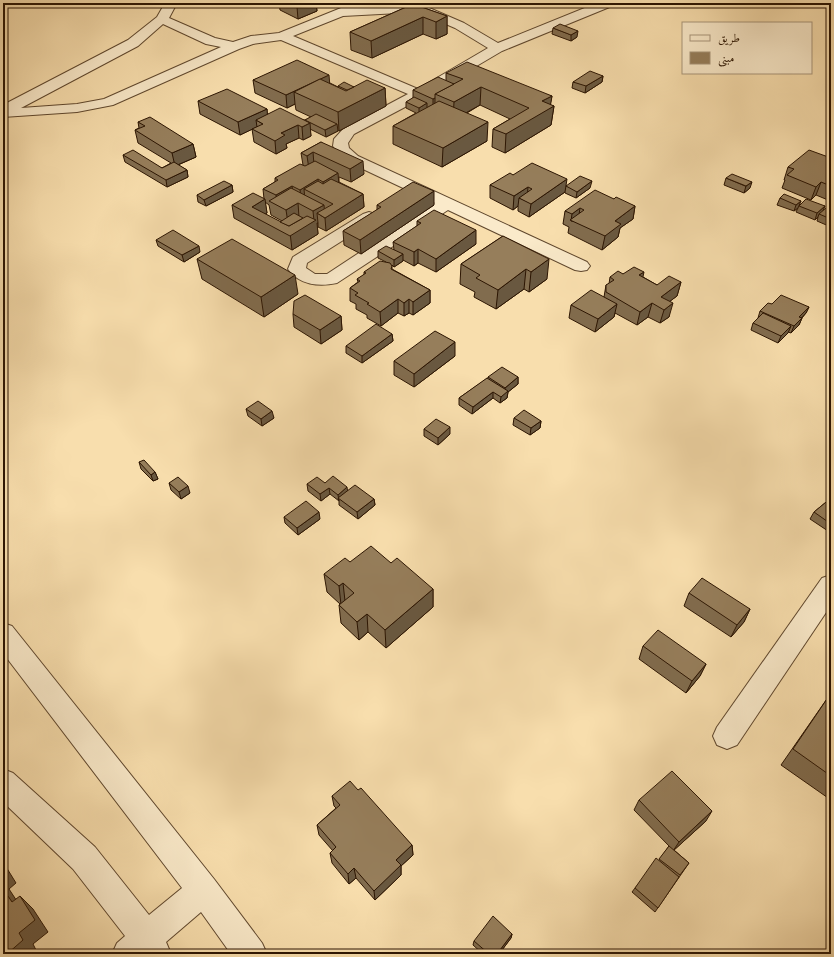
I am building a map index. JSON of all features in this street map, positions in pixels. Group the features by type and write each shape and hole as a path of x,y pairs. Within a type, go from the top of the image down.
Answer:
{"street":[{"path":"3,112 133,43 162,19 171,3"},
{"path":"581,266 446,203 408,192 353,159 342,150 340,145 341,140 349,132 419,94 497,48 608,3"},
{"path":"3,112 77,108 108,102 234,46 251,40 282,36 341,12 413,5 455,22 478,34 497,48"},
{"path":"162,19 211,41 234,46"},
{"path":"282,36 419,94"},
{"path":"382,208 299,261 297,269 304,277 317,280 331,279 446,203"},
{"path":"727,736 831,585"},
{"path":"3,634 203,890 251,954"},
{"path":"3,783 84,858 143,949 203,890"}],"building":[{"path":"289,3 307,3 297,7"},
{"path":"413,4 447,16 436,22 423,17 371,41 350,32"},
{"path":"560,24 578,31 571,35 553,28"},
{"path":"297,60 329,75 286,95 253,80"},
{"path":"467,62 552,96 542,101 554,106 506,134 493,129 529,108 481,87 454,102 435,94 463,79 446,73"},
{"path":"590,71 603,76 586,86 573,82"},
{"path":"438,77 454,84 435,94 435,98 433,99 413,90"},
{"path":"320,79 346,91 367,80 385,88 338,112 294,92"},
{"path":"344,82 354,87 347,90 338,86"},
{"path":"227,89 267,109 238,122 198,101"},
{"path":"414,97 427,103 419,108 406,102"},
{"path":"439,101 488,122 443,148 393,126"},
{"path":"280,108 310,123 302,127 298,125 281,133 285,135 275,141 252,129 263,124 256,120"},
{"path":"316,114 337,124 325,130 305,120"},
{"path":"150,117 193,144 172,153 135,130 145,126 138,122"},
{"path":"321,142 363,161 350,169 313,152 307,156 301,153"},
{"path":"133,150 162,168 174,162 187,170 166,180 123,155"},
{"path":"809,150 831,158 831,186 821,182 816,187 787,175 794,169 788,167"},
{"path":"315,161 338,173 323,182 318,179 300,190 292,186 276,195 263,189 278,180 275,178 300,164 305,166"},
{"path":"532,163 567,179 531,204 519,198 532,189 528,187 514,196 490,185 510,173 513,175"},
{"path":"732,174 752,182 746,186 726,178"},
{"path":"580,176 592,181 577,192 566,186"},
{"path":"331,179 363,194 325,218 317,213 333,204 304,189 318,181 323,184"},
{"path":"224,181 232,185 204,200 197,195"},
{"path":"413,182 434,191 360,240 343,231 381,207 377,205"},
{"path":"291,188 324,205 313,211 298,203 286,210 269,201"},
{"path":"595,190 614,199 616,197 635,206 615,221 621,224 605,236 570,220 584,210 580,208 572,214 565,211"},
{"path":"253,193 265,199 252,207 289,226 307,216 316,220 290,236 232,205"},
{"path":"784,194 801,201 796,205 780,198"},
{"path":"806,199 825,206 817,213 799,206"},
{"path":"826,208 831,210 831,219 819,214"},
{"path":"434,210 476,230 436,259 418,249 414,252 393,242 421,223 417,221"},
{"path":"294,213 303,218 289,226 280,222"},
{"path":"173,230 199,246 182,255 156,240"},
{"path":"503,236 549,259 531,272 526,269 498,290 476,278 480,275 461,264"},
{"path":"232,239 295,275 261,297 197,259"},
{"path":"386,246 403,254 394,260 378,251"},
{"path":"380,261 390,263 392,266 391,269 430,290 413,302 409,299 404,303 398,299 380,312 367,304 369,303 355,295 358,293 350,288 360,281 357,279 366,273 364,272"},
{"path":"634,267 644,272 639,275 657,285 669,276 681,282 661,297 673,303 664,310 652,303 640,312 606,292 606,285 614,280 610,277 618,271 623,274"},
{"path":"591,290 617,304 598,319 571,305"},
{"path":"305,295 341,316 320,330 293,314 294,301"},
{"path":"781,295 809,307 799,317 802,318 794,326 760,311 768,303 772,304"},
{"path":"763,313 791,326 781,336 753,323"},
{"path":"376,324 392,334 362,356 346,346"},
{"path":"435,331 455,342 414,374 394,361"},
{"path":"502,367 518,377 505,388 488,377"},
{"path":"487,378 508,391 501,397 493,392 473,407 459,398"},
{"path":"258,401 272,411 261,419 246,409"},
{"path":"524,410 541,421 531,428 514,418"},
{"path":"436,419 450,427 438,438 424,429"},
{"path":"144,460 155,472 151,475 139,462"},
{"path":"333,476 347,487 338,495 329,488 320,494 307,484 317,477 325,483"},
{"path":"178,477 188,486 179,492 169,483"},
{"path":"355,485 374,499 357,512 338,498"},
{"path":"831,498 831,524 814,512"},
{"path":"306,501 319,512 297,528 284,517"},
{"path":"371,546 391,563 397,558 433,589 385,630 367,614 357,622 339,605 354,593 343,583 339,586 324,574 345,558 350,562"},
{"path":"702,578 750,609 737,625 689,593"},
{"path":"658,630 706,664 692,681 643,646"},
{"path":"831,693 831,776 793,749"},
{"path":"672,771 712,811 679,842 639,800"},
{"path":"350,781 358,790 361,788 412,845 396,860 401,865 374,891 354,868 348,874 330,853 336,847 317,825 340,805 332,796"},
{"path":"669,846 689,863 680,875 659,859"},
{"path":"656,858 679,877 658,908 635,888"},
{"path":"3,889 12,902 20,896 35,920 19,933 23,940 7,954 3,954"},
{"path":"493,916 512,934 497,954 489,954 474,941"}]}
